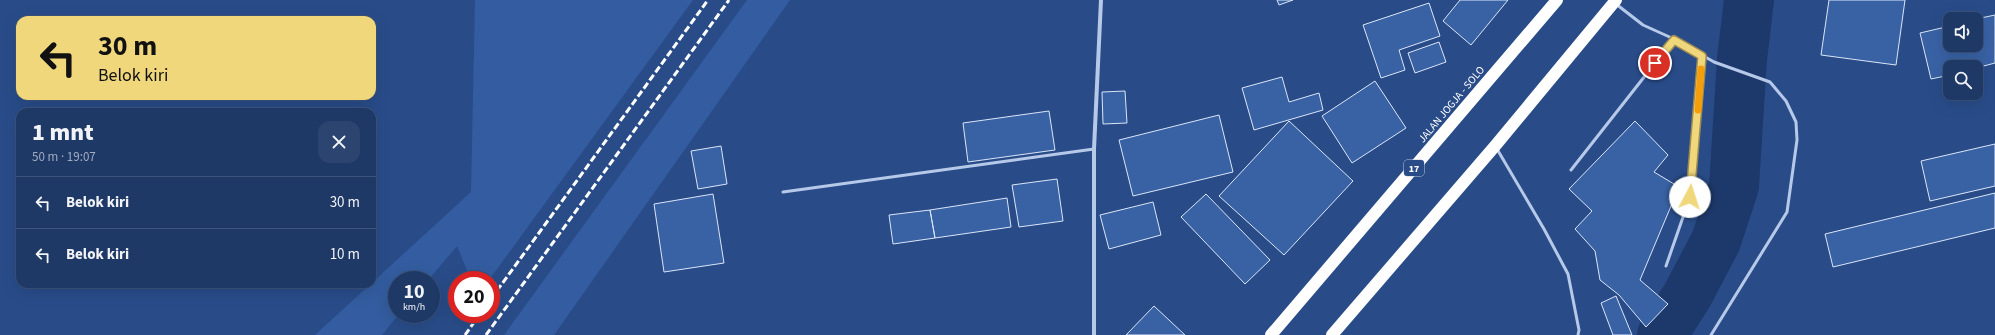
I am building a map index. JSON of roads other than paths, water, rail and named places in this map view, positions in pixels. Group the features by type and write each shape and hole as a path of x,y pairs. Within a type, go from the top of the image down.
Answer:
{"highway":[{"name":"JALAN JOGJA - SOLO","path":"1271,335 1557,0"},
{"path":"1332,335 1495,146 1615,1"}],"street":[{"path":"1094,335 1094,149 1101,0"}],"lane":[{"path":"1615,1 1643,25 1702,56 1714,62 1770,82 1786,101 1796,122 1796,140 1787,212 1711,335"},
{"path":"1571,170 1674,40"},
{"path":"1666,266 1690,197 1702,56"},
{"path":"1495,146 1544,229 1568,274 1579,330 1578,335"},
{"path":"783,192 1094,149"}],"waterway":[{"path":"1662,335 1687,296 1716,241 1734,186 1742,59 1749,0"}],"railway":[{"path":"500,287 708,0"},
{"path":"486,335 729,0"},
{"path":"465,335 474,323"}]}
